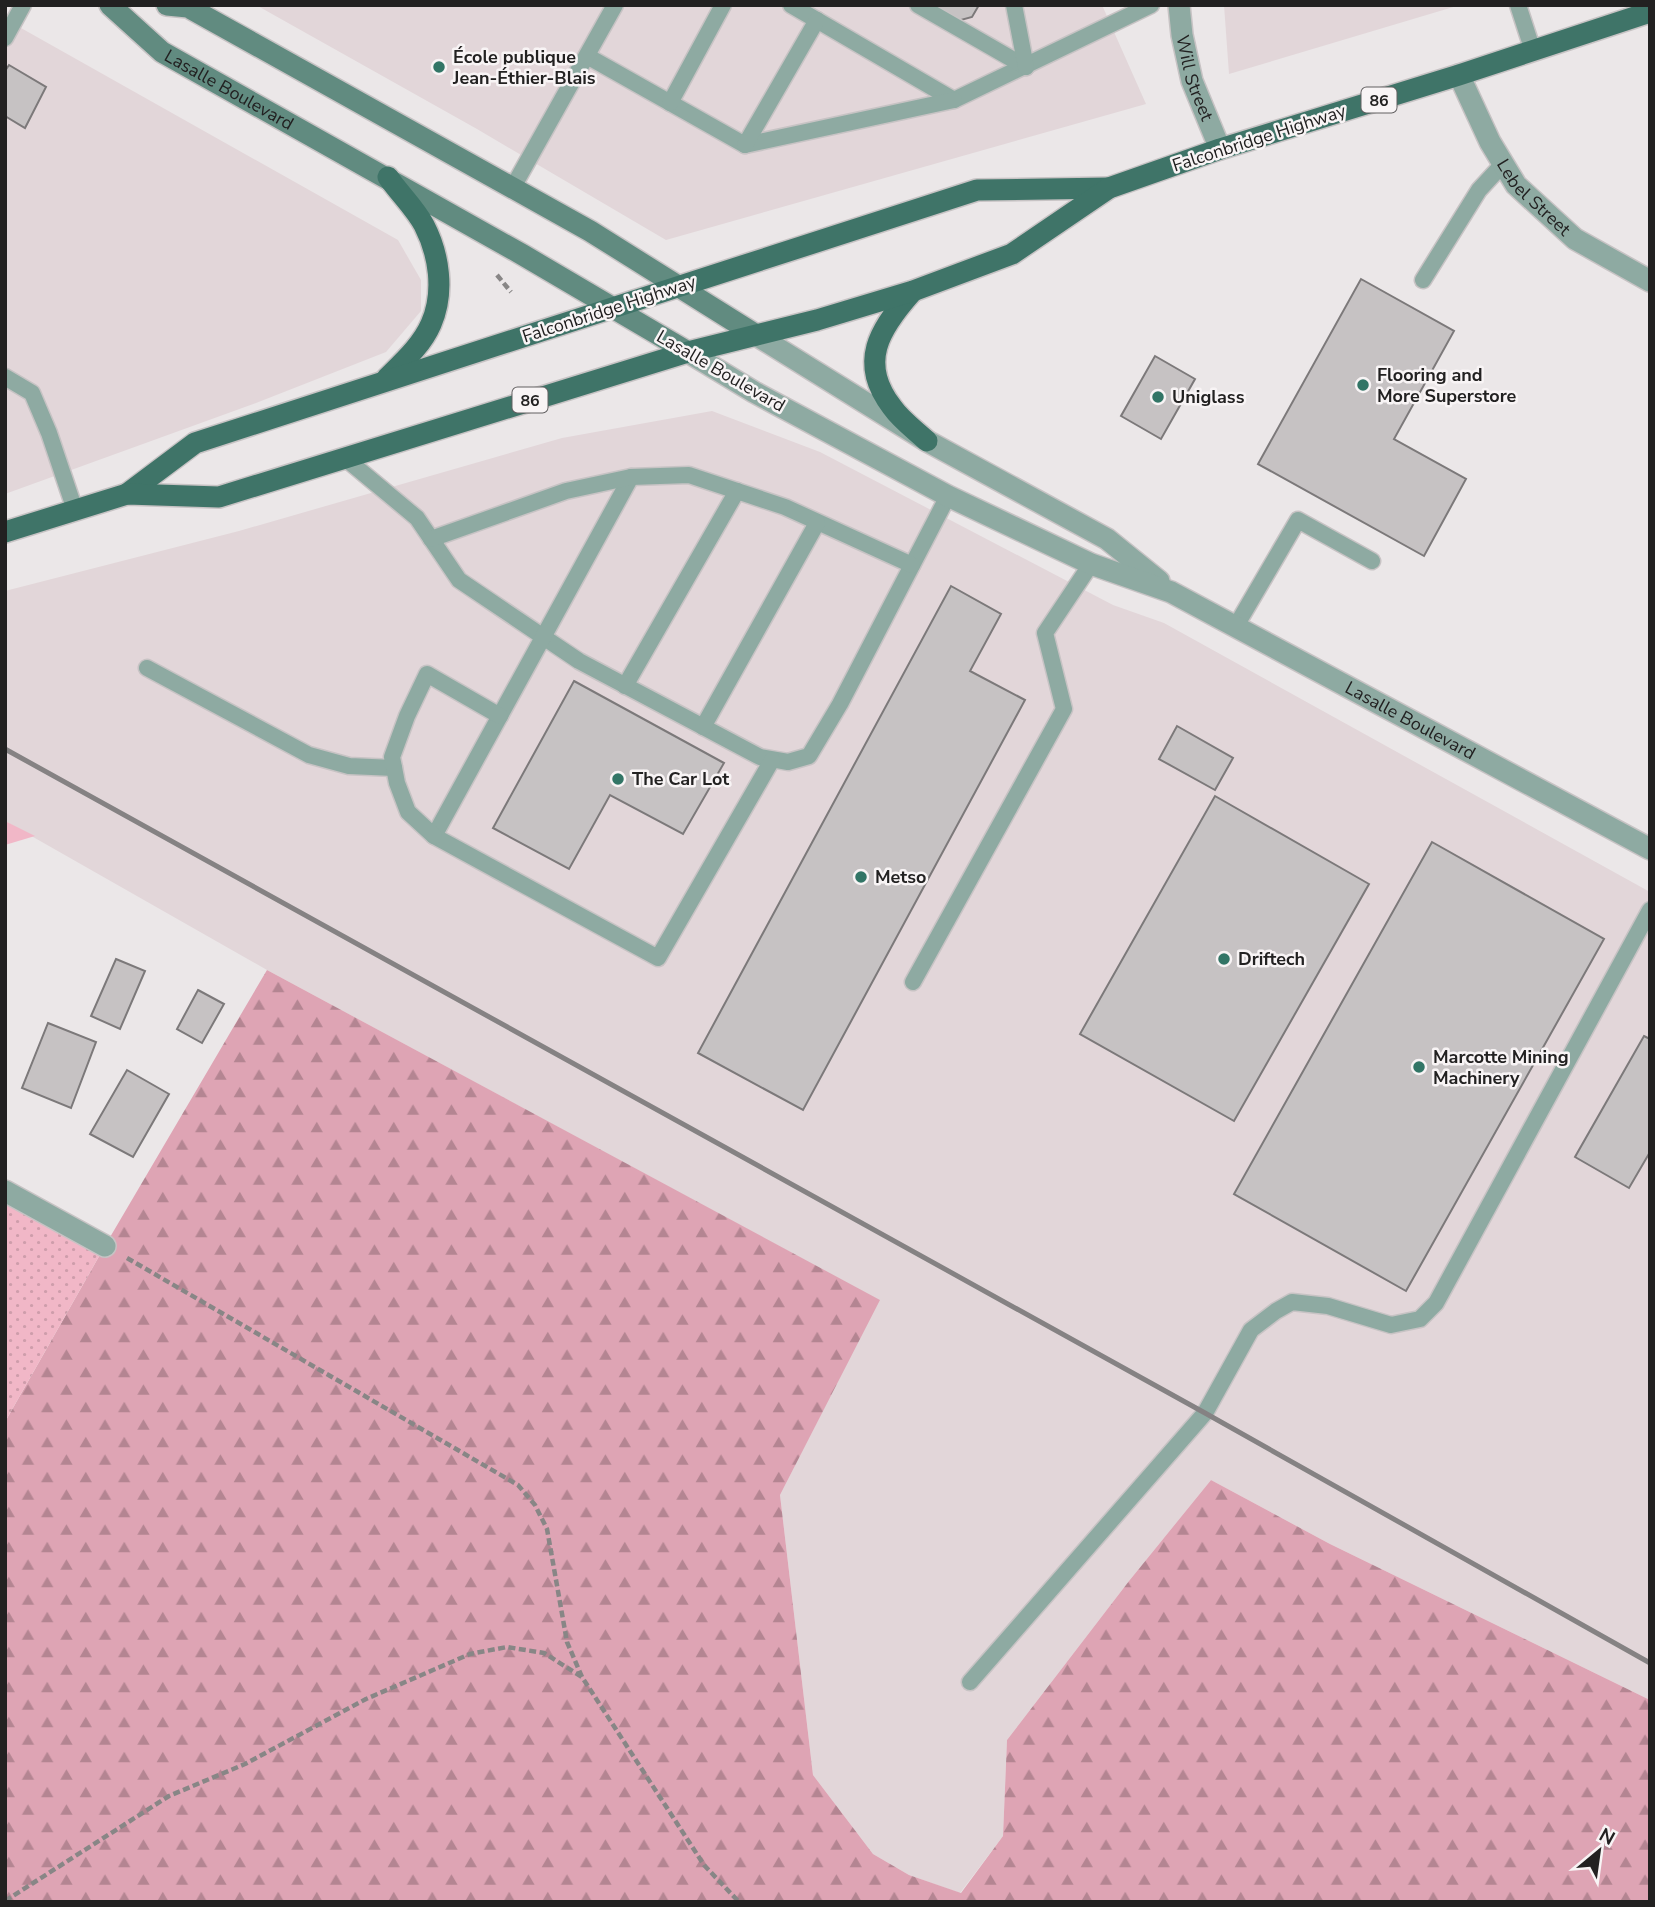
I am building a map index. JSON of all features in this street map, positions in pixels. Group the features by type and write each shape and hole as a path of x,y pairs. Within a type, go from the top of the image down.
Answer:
{"main road":[{"name":"Lasalle Boulevard","path":"110,5 162,52 388,177 688,352"},
{"name":"Lasalle Boulevard","path":"167,5 188,7 513,187 590,231 755,335"},
{"name":"Falconbridge Highway","path":"5,533 127,494 219,497 688,352 817,320 913,291 1012,254 1110,188 1220,149 1650,12"},
{"path":"385,381 417,347 431,324 439,296 439,269 423,223 388,177"},
{"name":"Falconbridge Highway","path":"127,494 195,443 978,190 1110,188"},
{"path":"913,291 884,327 877,343 875,372 876,382 892,409 927,441"}],"street":[{"name":"Will Street","path":"1179,5 1182,35 1192,81 1220,149"},
{"name":"Lebel Street","path":"1458,75 1490,142 1516,185 1575,239 1650,281"},
{"name":"Lasalle Boulevard","path":"755,335 927,441 1107,539 1171,592"},
{"name":"Lasalle Boulevard","path":"688,352 754,392 948,496 1091,564 1171,592 1650,849"},
{"path":"5,1191 105,1246"}],"lane":[{"path":"5,38 23,5"},
{"path":"513,187 615,5"},
{"path":"670,103 723,5"},
{"path":"791,5 954,100"},
{"path":"918,5 1026,67"},
{"path":"1014,5 1026,67"},
{"path":"587,56 745,145 954,100 1151,5"},
{"path":"1518,5 1532,51"},
{"path":"745,145 817,20"},
{"path":"1423,280 1479,190 1503,164"},
{"path":"5,377 32,393 50,433 75,510"},
{"path":"345,458 417,518 459,580 579,661 760,757 788,762 809,756 840,704 948,496"},
{"path":"431,540 566,491 631,477 688,475 785,507 912,565"},
{"path":"434,836 631,477"},
{"path":"625,686 737,491"},
{"path":"1236,626 1298,520 1372,561"},
{"path":"703,727 817,523"},
{"path":"913,982 1064,709 1045,633 1091,564"},
{"path":"147,668 309,755 348,766 394,768"},
{"path":"500,716 427,674 407,716 392,757 397,783 408,811 434,836 658,958 772,760"},
{"path":"970,1682 1205,1413 1251,1330 1292,1302 1328,1306 1391,1325 1420,1320 1436,1303 1650,909"}],"path":[{"path":"105,1246 518,1485 535,1505 547,1529 567,1642 582,1677 704,1865 739,1902"},
{"path":"5,1901 169,1796 245,1764 366,1699 470,1654 507,1647 544,1653 582,1677"}],"shaded area":[{"path":"256,5 1102,5 1146,104 666,240 477,129"},
{"path":"1224,5 1460,5 1229,74"},
{"path":"5,19 398,240 421,280 421,311 386,352 256,403 5,494"},
{"path":"712,411 820,452 1113,605 1164,623 1650,892 1650,1700 1330,1544 1211,1480 1129,1581 1007,1740 1003,1836 960,1893 909,1875 873,1854 813,1775 780,1495 879,1300 267,970 5,821 5,591 239,531 562,438"},
{"path":"5,821 35,836 5,845"},
{"path":"5,1189 106,1244 5,1422"}],"green space":[{"path":"267,970 880,1300 780,1495 813,1775 873,1854 909,1875 961,1893 1003,1836 1007,1740 1129,1581 1211,1480 1330,1544 1650,1700 1650,1902 5,1902 5,1422"}],"building":[{"path":"920,5 979,5 972,17 950,23"},
{"path":"9,65 46,87 25,128 5,116 5,71"},
{"name":"Flooring and More Superstore","path":"1361,279 1454,331 1394,439 1466,479 1424,556 1258,464"},
{"name":"Uniglass","path":"1155,356 1195,379 1161,439 1121,416"},
{"name":"Metso","path":"951,586 1001,614 970,671 1025,700 803,1110 698,1053"},
{"name":"The Car Lot","path":"574,681 724,763 683,834 610,795 569,869 493,828"},
{"path":"1177,726 1233,758 1215,790 1159,759"},
{"name":"Driftech","path":"1215,796 1369,884 1234,1121 1080,1034"},
{"name":"Marcotte Mining Machinery","path":"1432,842 1604,939 1406,1291 1234,1194"},
{"path":"116,959 145,971 120,1029 91,1016"},
{"path":"198,990 224,1004 202,1043 177,1029"},
{"path":"48,1023 96,1042 71,1108 22,1088"},
{"path":"1644,1036 1650,1039 1650,1152 1629,1188 1575,1157"},
{"path":"127,1070 169,1094 133,1157 90,1134"}],"railway":[{"path":"5,749 1205,1413 1650,1663"}],"place":[{"name":"École publique Jean-Éthier-Blais","path":"439,67"},
{"name":"Flooring and More Superstore","path":"1363,385"},
{"name":"Uniglass","path":"1158,397"},
{"name":"The Car Lot","path":"618,779"},
{"name":"Metso","path":"861,877"},
{"name":"Driftech","path":"1224,959"},
{"name":"Marcotte Mining Machinery","path":"1419,1067"}]}
